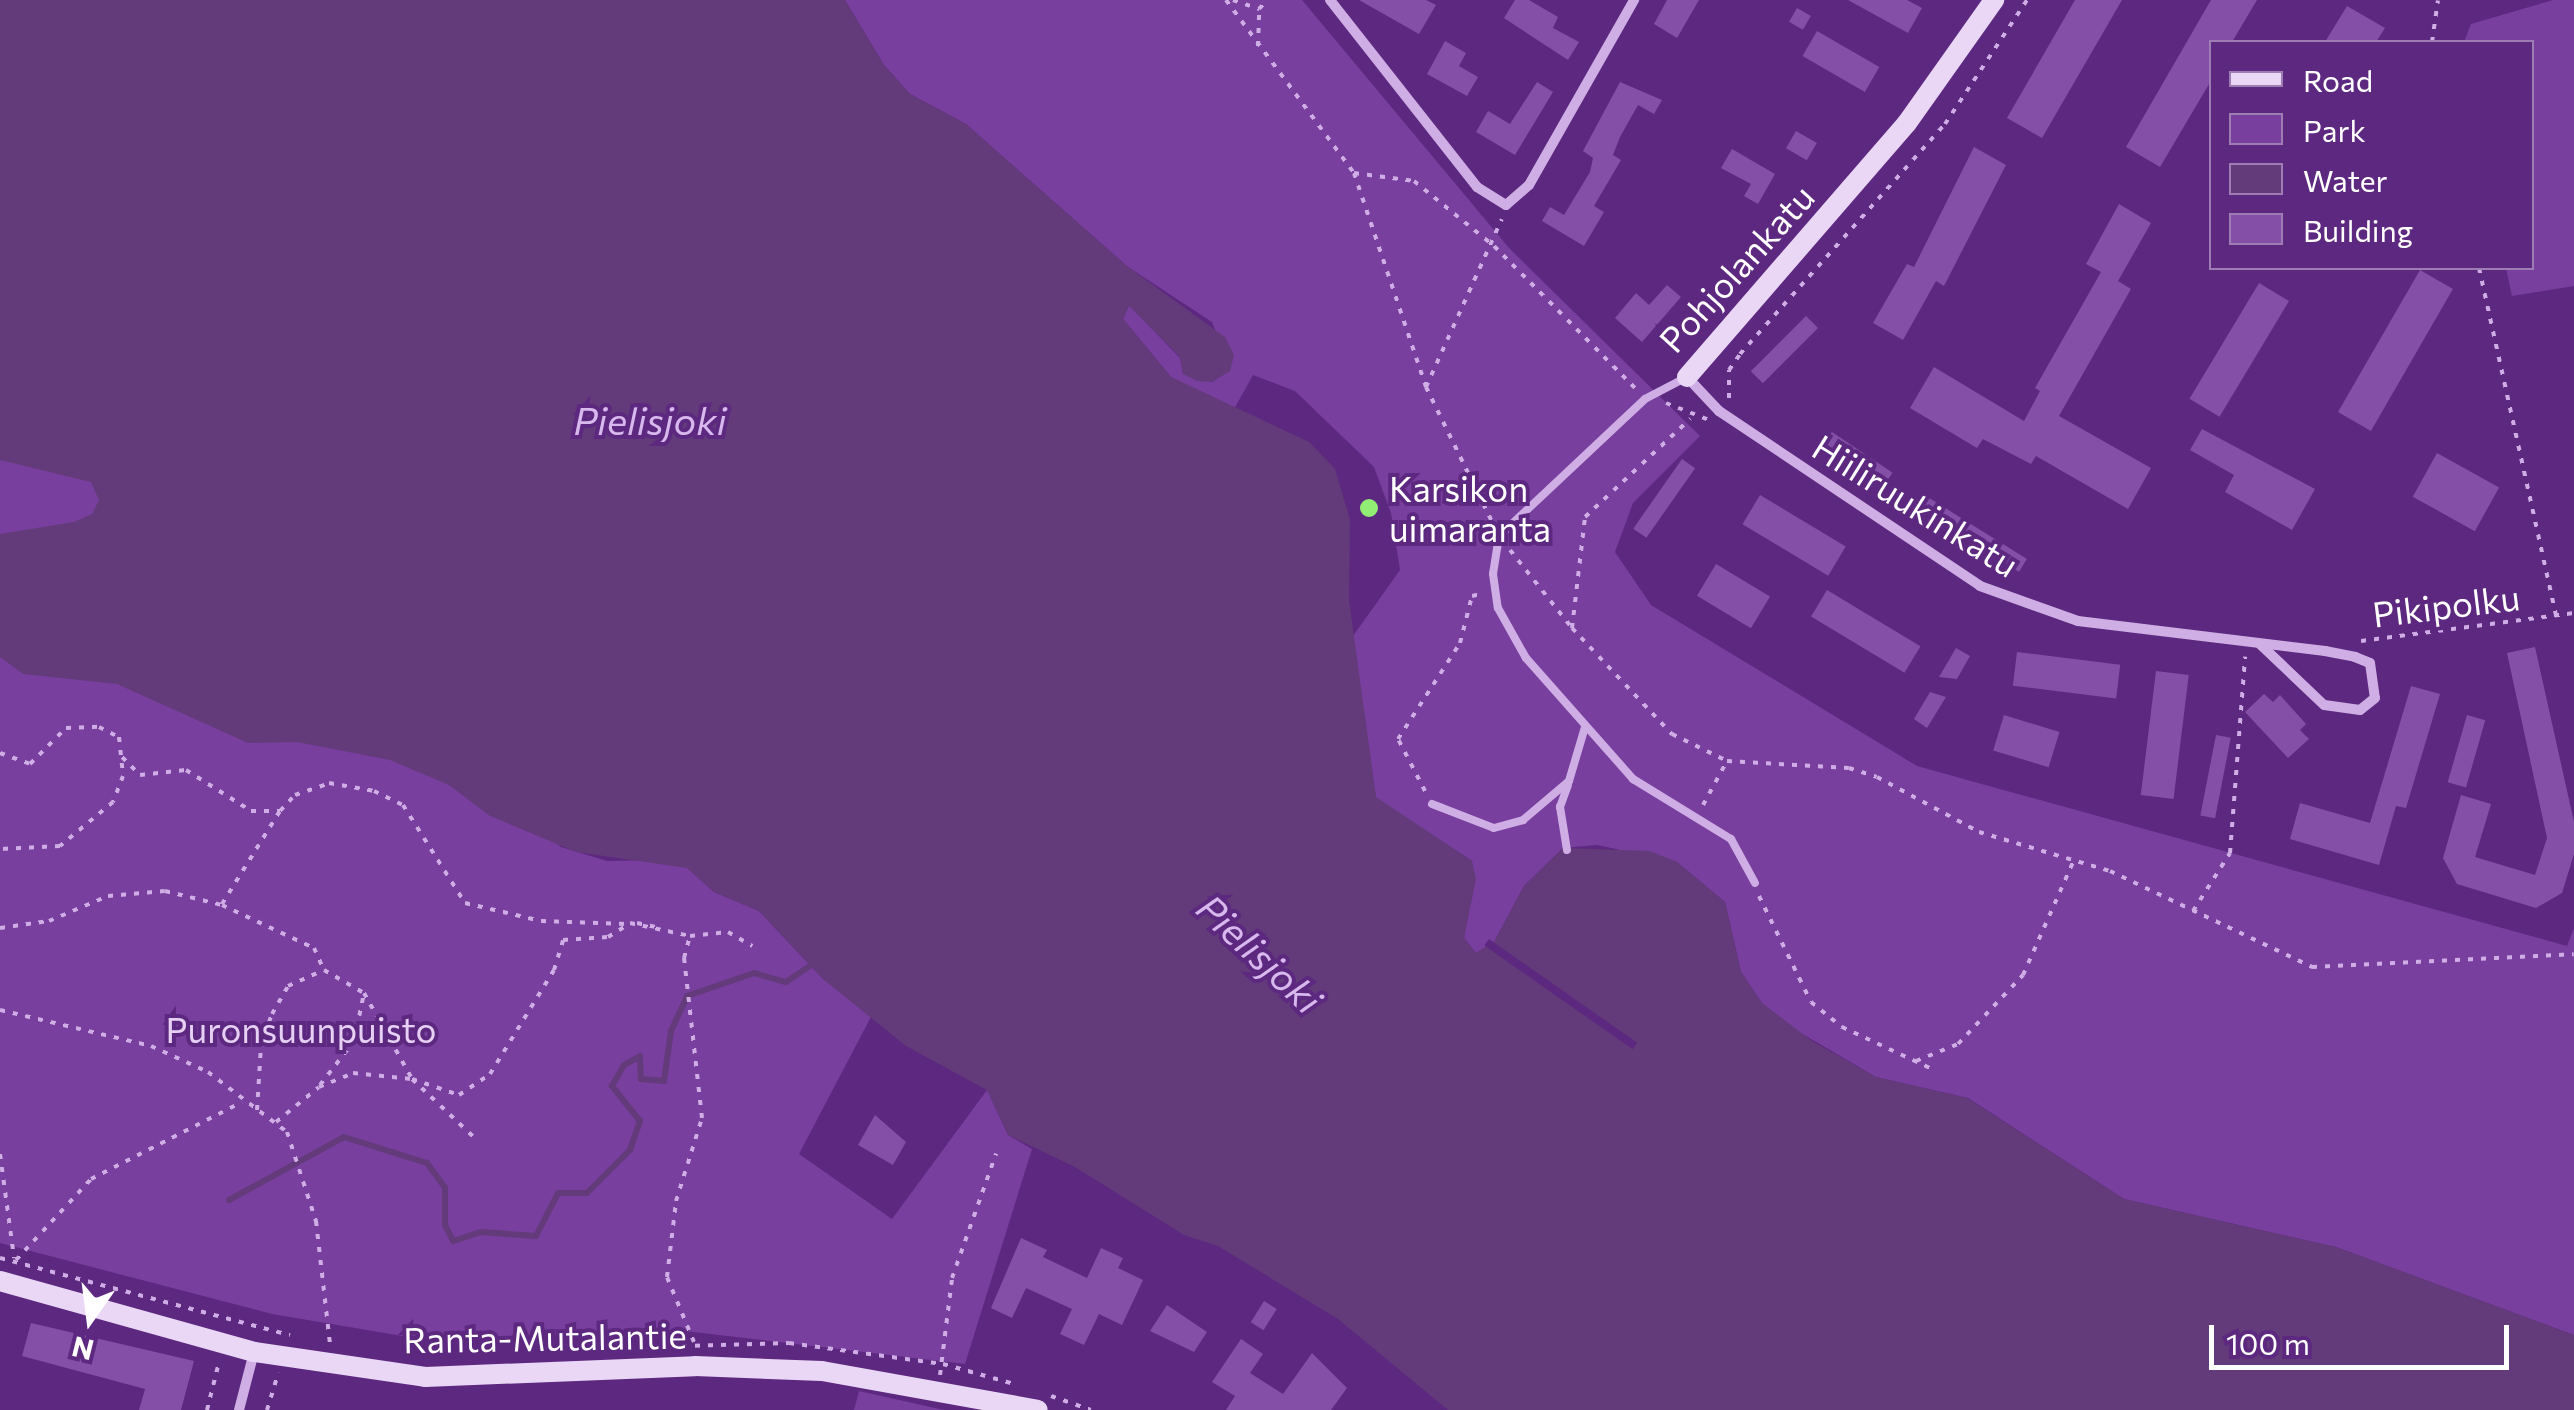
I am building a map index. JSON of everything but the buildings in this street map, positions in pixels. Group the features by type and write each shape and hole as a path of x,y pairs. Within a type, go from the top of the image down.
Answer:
{"street":[{"path":"1330,0 1477,187 1506,205 1529,184 1634,0"},
{"name":"Pohjolankatu","path":"1687,376 1907,123 1994,0"},
{"name":"Hiiliruukinkatu","path":"1687,376 1720,411 1980,586 2078,620 2260,644 2370,663 2375,698 2343,713 2324,705 2260,644"},
{"name":"Ranta-Mutalantie","path":"8,1283 254,1352 425,1377 695,1366 822,1370 1038,1410"},
{"path":"238,1410 254,1352"}],"lane":[{"name":"Pohjolankatu","path":"1499,536 1645,398 1687,376"},
{"path":"1499,536 1495,590 1498,608 1526,658 1633,780 1730,839 1755,883"},
{"path":"1567,850 1560,807 1585,727"},
{"path":"1432,804 1494,828 1523,820 1569,781"}],"path":[{"path":"1230,0 1259,9"},
{"path":"1230,0 1258,46 1354,173 1426,387 1499,536 1572,628 1672,734 1727,761 1849,768 1979,832 2074,860 2312,967 2574,954"},
{"path":"1258,46 1259,9 1267,0"},
{"path":"1354,173 1414,180 1494,246 1645,398 1675,405 1691,418 1706,423 1720,411 1740,354 1946,124 2027,0"},
{"path":"2432,40 2438,0"},
{"path":"1426,387 1494,246 1506,205"},
{"path":"2479,270 2556,616"},
{"path":"1572,628 1586,517 1691,418"},
{"path":"1432,804 1398,739 1460,643 1472,596 1495,590"},
{"name":"Pikipolku","path":"2359,642 2574,613"},
{"path":"2193,911 2230,853 2246,642"},
{"path":"0,753 30,764 66,728 99,727 119,737 122,758 113,802 92,825 60,846 0,849"},
{"path":"122,758 140,774 186,770 235,805 280,810"},
{"path":"1697,816 1727,761"},
{"path":"222,906 280,810 295,795 329,783 374,791 403,805 466,902 542,922 630,924 690,936 728,932 752,946"},
{"path":"1914,1062 1958,1044 2022,975 2074,860"},
{"path":"1755,883 1788,967 1811,1002 1842,1026 1930,1068"},
{"path":"0,928 49,921 108,896 165,891 222,906 314,948 324,970 364,993 412,1080 477,1140"},
{"path":"319,1087 352,1073 412,1080 459,1095 490,1074 554,970 563,940 608,937 630,924"},
{"path":"690,936 684,958 702,1118 676,1201 667,1277 694,1342"},
{"path":"256,1111 260,1047 272,1014 288,986 324,970"},
{"path":"274,1123 319,1087 354,1041 364,993"},
{"path":"0,1010 151,1046 208,1072 242,1102 287,1132 316,1221 330,1342 326,1364"},
{"path":"14,1262 92,1180 242,1102"},
{"path":"0,1154 14,1262 8,1283"},
{"path":"572,1350 694,1342 789,1343 943,1364 952,1278 996,1154"},
{"path":"0,1258 303,1337"},
{"path":"316,1340 347,1344"},
{"path":"398,1351 448,1354"}],"green space":[{"path":"845,0 1302,0 1509,248 1700,436 1633,503 1615,552 1651,605 1917,766 2567,946 2574,928 2574,1335 2336,1247 2124,1199 1968,1098 1876,1077 1787,1025 1762,1003 1741,972 1725,902 1677,862 1597,845 1563,848 1524,886 1494,942 1476,953 1464,938 1472,861 1376,798 1353,636 1400,570 1391,513 1374,467 1295,391 1253,375 1233,411 1171,377 1123,319 1129,305 1180,358 1183,374 1212,382 1230,370 1212,322 1128,267 966,124 910,94 884,65"},
{"path":"2553,0 2574,0 2574,286 2512,296 2506,270 2534,270 2534,40 2465,40 2471,24"},
{"name":"Puronsuunpuisto","path":"0,447 108,476 561,847 607,861 656,860 687,868 714,892 759,911 823,979 872,1015 799,1154 892,1219 987,1090 1008,1135 1032,1149 965,1364 685,1331 420,1339 272,1314 0,1243"},
{"path":"859,1391 944,1410 854,1410"}],"water":[{"name":"Pielisjoki","path":"0,0 845,0 884,65 910,94 966,124 1128,267 1225,337 1234,355 1230,371 1212,382 1197,381 1183,374 1180,357 1129,306 1123,319 1171,377 1309,442 1335,469 1350,520 1349,600 1376,797 1472,861 1476,879 1464,938 1476,953 1494,942 1524,886 1563,848 1650,851 1677,862 1725,902 1741,972 1762,1003 1812,1041 1876,1077 1967,1098 2124,1199 2336,1247 2574,1335 2574,1410 1448,1410 1338,1319 1218,1246 1184,1235 1075,1167 1008,1135 987,1090 906,1046 823,979 759,911 714,892 687,868 576,852 490,816 449,785 390,760 297,742 248,743 117,684 23,674 0,657 0,534 74,522 92,514 99,500 91,482 0,460"}],"pier":[{"path":"1489,939 1637,1043 1633,1049 1484,946"}],"waterway":[{"path":"229,1200 344,1137 427,1163 445,1188 445,1225 453,1241 481,1232 536,1236 558,1193 587,1193 630,1150 640,1121 612,1086 624,1065 640,1056 641,1079 664,1081 671,1031 687,996 754,973 786,982 811,965"}],"place":[{"name":"Karsikon uimaranta","path":"1369,508"}]}
